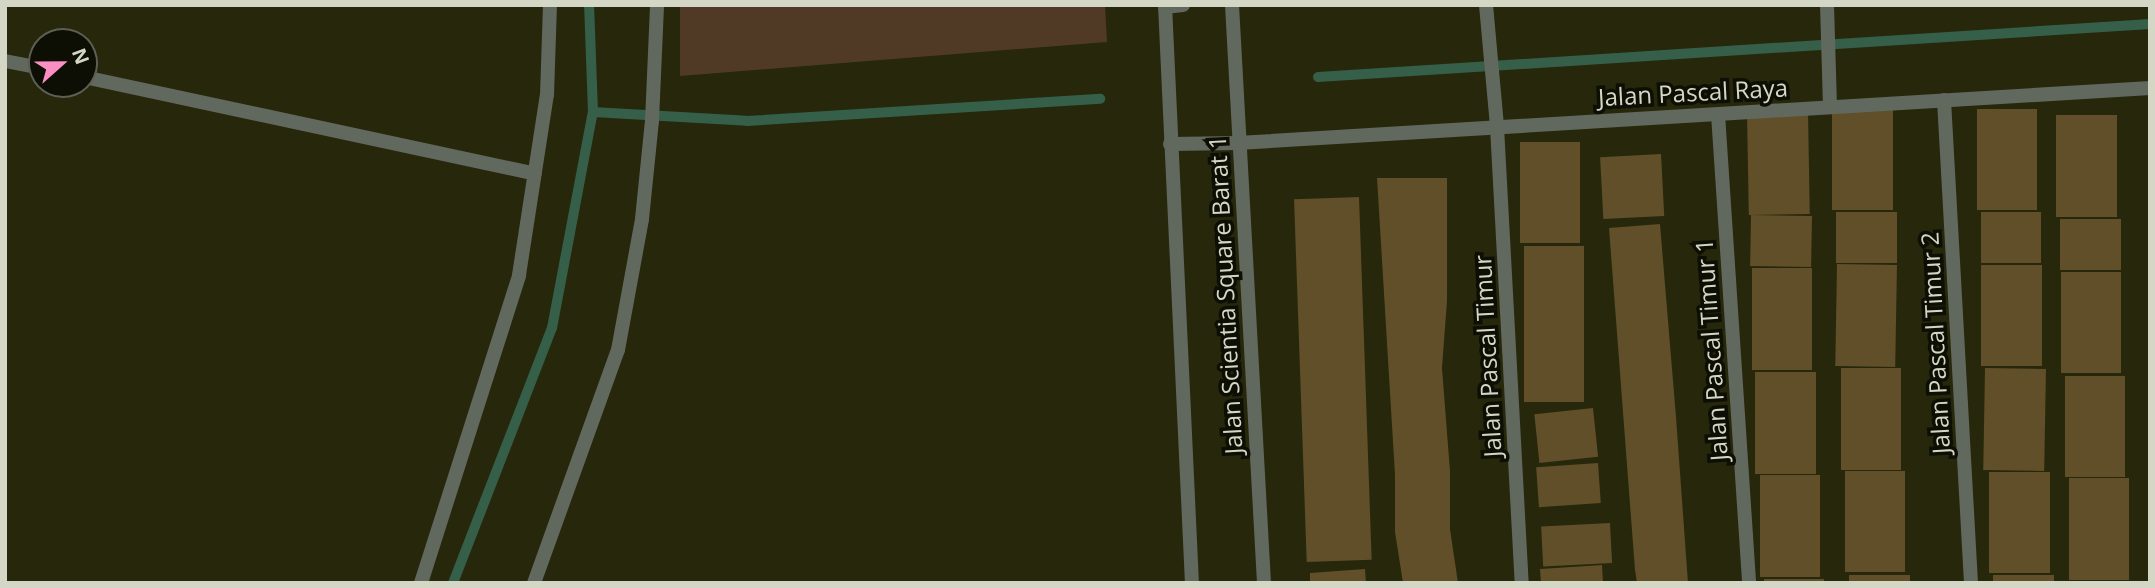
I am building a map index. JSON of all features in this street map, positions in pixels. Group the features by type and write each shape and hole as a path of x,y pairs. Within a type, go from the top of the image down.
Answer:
{"street":[{"path":"421,583 519,275 547,95 550,5"},
{"path":"534,583 618,350 642,219 653,121 657,5"},
{"path":"1165,6 1183,5"},
{"name":"Jalan Scientia Square Barat 1","path":"1232,5 1264,583"},
{"name":"Jalan Pascal Timur","path":"1486,5 1497,127 1522,583"},
{"name":"Jalan Scientia Square Barat 1","path":"1165,6 1192,583"},
{"path":"1828,13 1830,107"},
{"path":"5,61 28,65"},
{"path":"98,80 535,174"},
{"name":"Jalan Pascal Raya","path":"1171,144 1238,143 2150,88"},
{"name":"Jalan Pascal Timur 2","path":"1944,100 1971,583"},
{"name":"Jalan Pascal Timur 1","path":"1718,114 1749,583"}],"shaded area":[{"path":"680,5 1105,5 1107,42 680,76"}],"building":[{"path":"1832,108 1893,108 1893,210 1832,210"},
{"path":"1977,109 2037,109 2037,210 1977,210"},
{"path":"1808,112 1810,214 1749,215 1747,113"},
{"path":"2056,115 2117,115 2117,217 2056,217"},
{"path":"1520,142 1580,142 1580,243 1520,243"},
{"path":"1661,154 1664,216 1603,219 1600,157"},
{"path":"1377,178 1447,178 1447,301 1442,368 1450,471 1450,529 1458,583 1403,583 1395,532 1395,475"},
{"path":"1359,197 1372,560 1307,562 1294,199"},
{"path":"1836,212 1897,212 1897,263 1836,263"},
{"path":"1981,212 2041,212 2041,263 1981,263"},
{"path":"1751,215 1812,216 1811,267 1750,266"},
{"path":"2060,219 2121,219 2121,270 2060,270"},
{"path":"1660,224 1688,583 1637,583 1635,570 1609,228"},
{"path":"1524,246 1584,246 1584,402 1524,402"},
{"path":"1837,264 1897,265 1895,367 1835,366"},
{"path":"1981,265 2042,265 2042,366 1981,366"},
{"path":"1752,268 1812,268 1812,370 1752,370"},
{"path":"2061,272 2121,272 2121,373 2061,373"},
{"path":"1841,368 1901,368 1901,470 1841,470"},
{"path":"1985,368 2046,369 2044,471 1983,470"},
{"path":"1755,372 1816,372 1816,474 1755,474"},
{"path":"2065,376 2125,376 2125,477 2065,477"},
{"path":"1593,408 1598,457 1539,463 1534,414"},
{"path":"1598,463 1601,503 1539,507 1536,467"},
{"path":"1845,471 1905,471 1905,572 1845,572"},
{"path":"1989,472 2050,472 2050,573 1989,573"},
{"path":"1760,475 1820,475 1820,577 1760,577"},
{"path":"2069,478 2129,478 2129,580 2069,580"},
{"path":"1610,523 1612,563 1543,567 1541,527"},
{"path":"1602,565 1603,583 1541,583 1540,569"},
{"path":"1365,569 1366,583 1310,583 1310,573"},
{"path":"1849,575 1910,575 1910,583 1849,583"},
{"path":"1993,575 2054,575 2054,583 1993,583"},
{"path":"1764,579 1824,579 1824,583 1764,583"}],"waterway":[{"path":"453,583 552,328 593,112 589,5"},
{"path":"1318,77 2150,24"},
{"path":"593,112 747,121 1100,99"}]}
